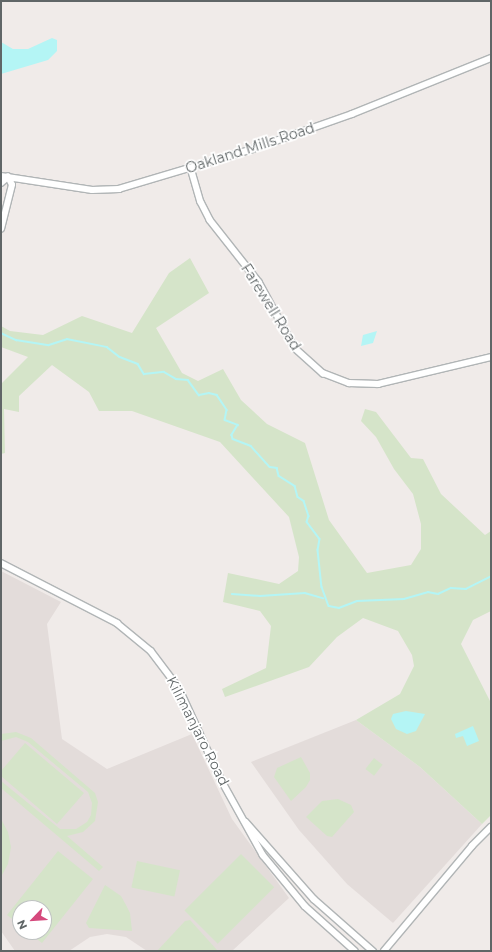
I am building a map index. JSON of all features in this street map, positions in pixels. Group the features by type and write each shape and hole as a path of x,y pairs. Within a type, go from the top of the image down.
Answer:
{"street":[{"name":"Oakland Mills Road","path":"1,176 102,191 119,189 191,168 352,114 491,58"},
{"name":"Farewell Road","path":"191,168 201,202 210,220 259,282 295,348 319,371 341,381 368,385 491,357"},
{"path":"1,183 8,177 12,185 1,229"},
{"name":"Kilimanjaro Road","path":"1,563 116,623 151,651 179,688 222,781 245,820 314,899 373,951"},
{"name":"Kilimanjaro Road","path":"245,820 251,838 276,873 305,906 355,951"},
{"path":"384,951 472,846 491,827"}],"shaded area":[{"path":"1,571 61,602 47,624 62,739 107,769 192,734 232,819 289,898 232,951 147,951 126,937 107,934 90,937 69,951 15,951 1,931"},
{"path":"356,720 420,767 482,824 393,923 347,884 299,830 251,762"}],"green space":[{"path":"190,258 209,293 156,328 182,373 198,381 223,369 241,400 267,424 305,443 329,520 367,573 411,565 421,549 421,524 413,494 394,469 376,437 361,421 365,409 376,412 411,458 423,459 441,494 485,535 491,531 491,611 473,620 461,644 491,703 491,815 482,824 420,767 356,720 400,694 414,666 412,655 398,631 363,618 337,637 309,667 225,697 222,689 266,668 271,626 260,611 223,602 228,573 279,584 298,571 299,557 289,517 220,442 132,411 99,411 89,392 52,365 19,396 19,412 4,409 5,453 1,454 1,384 28,357 1,347 1,326 10,331 43,335 82,316 132,333 169,273"},
{"path":"16,732 31,738 95,793 98,802 95,821 83,832 67,836 103,867 99,871 1,788 1,781 60,829 76,829 87,822 91,815 92,803 88,792 28,742 16,737 1,741 1,734"},
{"path":"25,743 84,793 57,824 1,776 1,771"},
{"path":"301,757 310,773 310,780 306,787 291,801 274,777 277,768"},
{"path":"374,758 383,765 374,776 365,769"},
{"path":"338,799 351,805 354,812 332,837 327,836 306,817 322,801"},
{"path":"1,819 8,832 11,847 8,864 1,877"},
{"path":"58,851 93,879 52,930 52,900 19,900"},
{"path":"241,854 274,887 218,944 184,911"},
{"path":"137,861 180,870 174,897 131,887"},
{"path":"105,885 121,896 130,913 132,931 89,928 86,923"},
{"path":"12,909 12,919 7,915"},
{"path":"190,920 217,950 157,951 185,921"}],"water":[{"path":"52,38 57,40 57,51 48,60 1,74 1,42 13,49 28,49"},
{"path":"377,331 373,343 361,346 363,335"},
{"path":"406,711 425,714 416,731 407,734 396,729 391,719 393,714"},
{"path":"473,726 479,741 467,746 463,736 456,738 455,734"}],"waterway":[{"path":"1,333 16,340 49,345 67,339 107,347 120,357 138,364 144,374 164,372 176,379 188,380 199,395 209,393 217,395 227,410 225,420 238,425 232,435 233,439 251,446 270,467 277,468 279,476 295,486 298,497 304,501 309,516 307,522 320,539 318,550 322,587 329,606 339,608 357,601 404,599 428,592 438,594 451,588 466,589 491,576"},
{"path":"232,594 260,596 305,593 323,598"}]}
